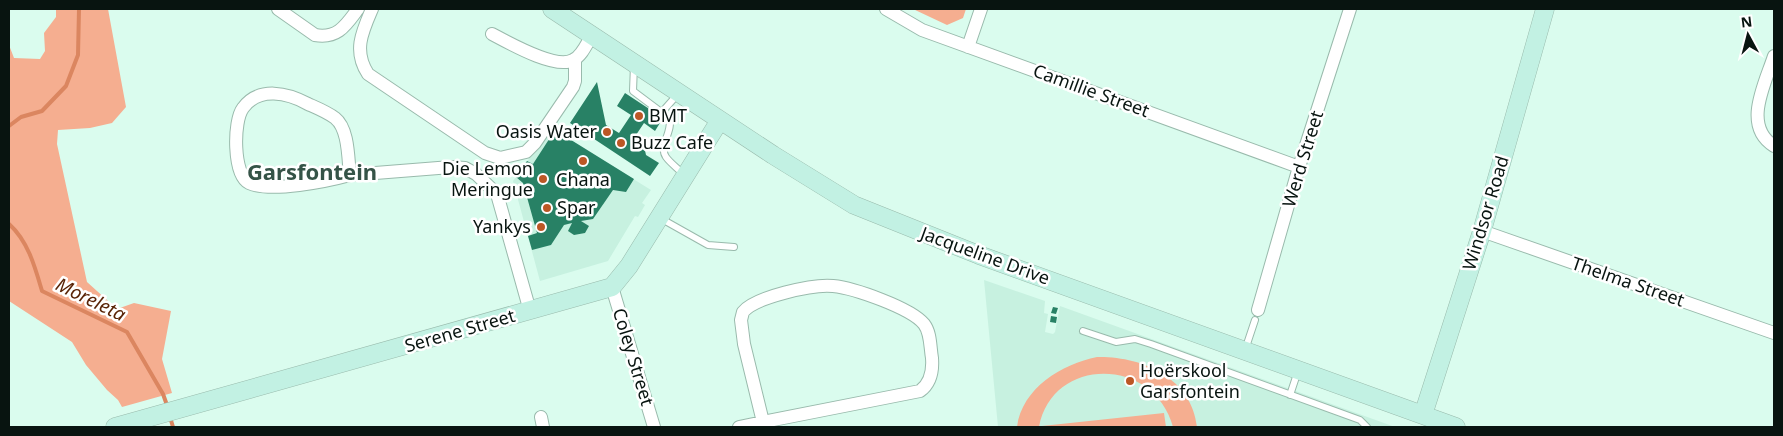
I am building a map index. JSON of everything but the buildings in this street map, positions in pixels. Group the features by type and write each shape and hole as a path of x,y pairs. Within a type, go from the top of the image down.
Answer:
{"street":[{"path":"278,9 315,35 321,36 343,30 358,9"},
{"path":"372,9 363,30 360,49 360,62 368,74 485,153 500,158 526,152 535,143 573,87 575,81 575,60 592,35"},
{"name":"Jacqueline Drive","path":"552,9 831,192 888,220 1456,427"},
{"name":"Camillie Street","path":"886,9 922,30 1299,167"},
{"path":"968,47 980,9"},
{"name":"Werd Street","path":"1256,315 1299,167 1350,9"},
{"name":"Windsor Road","path":"1423,415 1482,231 1545,9"},
{"path":"492,34 529,52 564,63 575,60"},
{"path":"1774,56 1757,116 1762,136 1774,146"},
{"path":"350,175 342,127 334,117 284,93 260,96 243,107 236,131 239,169 250,183 278,186 350,175 451,167 465,168 476,174 497,194 530,311"},
{"path":"612,287 629,266 720,120"},
{"name":"Thelma Street","path":"1482,231 1774,333"},
{"path":"739,427 920,392 926,387 932,371 930,339 924,325 897,306 836,286 814,287 753,303 743,312 741,328 763,422"},
{"name":"Serene Street","path":"120,426 612,287"},
{"name":"Coley Street","path":"612,287 654,427"}],"lane":[{"path":"634,63 633,90 669,118 671,123 664,146 665,156 685,176"},
{"path":"662,112 679,93"},
{"path":"659,217 708,245 734,247"},
{"path":"1245,351 1256,315"},
{"path":"1083,330 1116,342 1135,339 1360,420 1367,427"},
{"path":"1290,395 1298,371"}],"shaded area":[{"path":"56,9 108,9 126,107 112,123 90,128 58,130 57,144 87,282 117,309 134,303 171,311 162,359 172,393 122,407 118,400 86,365 72,342 9,301 9,45 14,58 40,59 45,51 44,33 56,17"},
{"path":"913,9 966,9 963,18 947,25"},
{"path":"551,128 651,190 642,203 645,205 638,217 635,216 608,261 540,281 513,181"},
{"name":"Hoërskool Garsfontein","path":"984,280 1045,301 1044,313 1048,314 1045,332 1053,334 1055,332 1060,306 1395,427 998,427"},
{"path":"1097,357 1131,361 1162,373 1186,395 1193,410 1197,427 1173,427 1162,404 1146,387 1126,377 1104,374 1082,377 1063,387 1048,404 1039,427 1017,427 1020,413 1027,401 1046,380 1070,365"},
{"path":"1164,413 1166,427 1042,427 1042,426"}],"waterway":[{"name":"Moreleta","path":"9,126 21,117 42,111 66,86 78,55 79,9"},
{"name":"Moreleta","path":"9,224 26,246 42,291 127,332 163,394 168,408"},
{"name":"Moreleta","path":"170,417 173,427"}],"place":[{"name":"BMT","path":"639,116"},
{"name":"Oasis Water","path":"607,132"},
{"name":"Buzz Cafe","path":"621,143"},
{"name":"Chana","path":"583,161"},
{"name":"Die Lemon Meringue","path":"543,179"},
{"name":"Spar","path":"547,208"},
{"name":"Yankys","path":"541,227"},
{"name":"Hoërskool Garsfontein","path":"1130,381"}],"district":[{"name":"Garsfontein","path":"312,172"}]}
